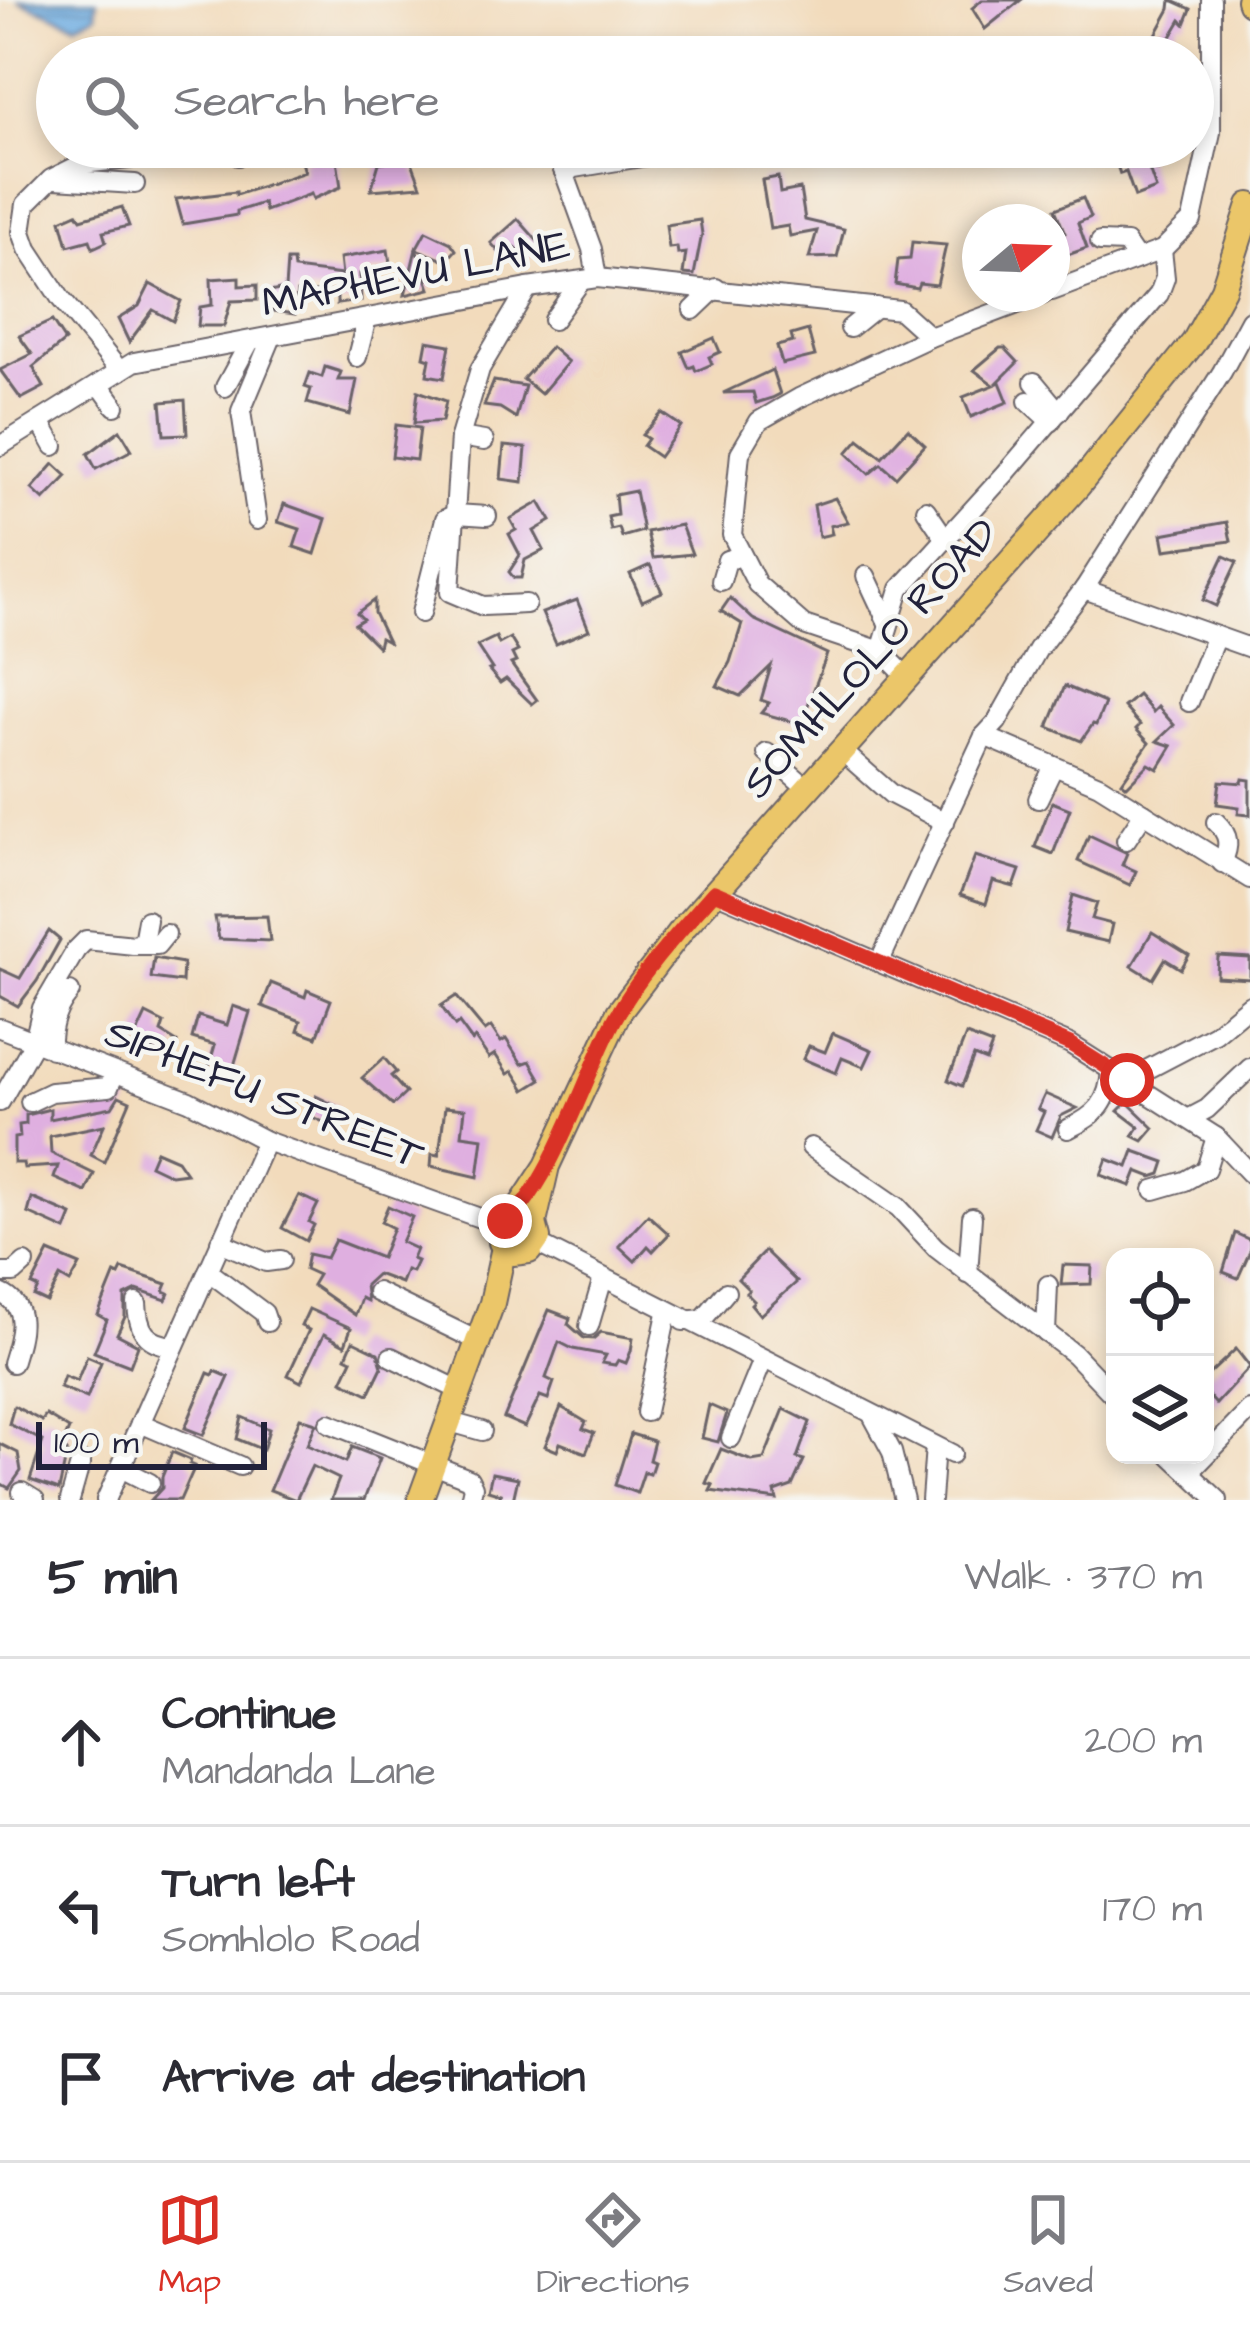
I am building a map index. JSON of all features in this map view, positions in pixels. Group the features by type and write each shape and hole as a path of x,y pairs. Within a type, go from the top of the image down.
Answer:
{"main road":[{"name":"SOMHLOLO ROAD","path":"420,1500 519,1235 619,1012 714,892 1078,486 1194,342 1222,289 1250,205"}],"street":[{"path":"1209,36 1211,0"},
{"path":"73,168 50,179 26,204 22,232 61,298 129,360"},
{"path":"553,320 589,279 592,249 563,170 575,168"},
{"path":"1070,281 1162,250 1192,220 1198,168"},
{"path":"50,179 135,184"},
{"path":"1100,242 1126,243 1137,259"},
{"path":"881,651 900,589 1160,294 1166,278 1162,250"},
{"name":"MAPHEVU LANE","path":"0,446 129,360 259,341 325,320 366,322 490,288 589,279 716,288 900,310 930,337"},
{"path":"460,619 450,592 460,437 480,369 528,288"},
{"path":"693,310 716,288"},
{"path":"850,328 876,307"},
{"path":"907,677 881,651 804,625 757,584 732,535 728,463 740,453 759,421 991,312"},
{"path":"251,318 259,341 242,411 257,520"},
{"path":"880,961 984,736 1038,649 1084,590 1250,320"},
{"path":"357,357 366,322"},
{"path":"225,387 259,341"},
{"path":"99,384 115,406"},
{"path":"1031,391 1055,417"},
{"path":"40,421 54,446"},
{"path":"460,437 484,441"},
{"path":"926,510 945,538"},
{"path":"421,613 445,519 456,514 487,516"},
{"path":"721,581 728,560 742,556"},
{"path":"866,576 888,623"},
{"path":"1084,590 1250,648"},
{"path":"450,592 484,606 526,604"},
{"path":"1189,702 1216,636"},
{"path":"984,736 1099,785 1250,879"},
{"path":"841,751 891,794 945,822"},
{"path":"767,753 807,788"},
{"path":"1038,799 1054,766"},
{"path":"1126,840 1144,813"},
{"path":"1216,822 1225,831 1229,848 1222,863"},
{"path":"714,892 1070,1044 1216,1137 1250,1173"},
{"path":"134,945 143,942 147,920"},
{"path":"42,1045 42,1008 86,940 157,946 166,934"},
{"path":"0,1102 8,1075 42,1045 70,992"},
{"path":"1010,1018 1019,996"},
{"path":"1068,1130 1104,1105 1119,1075 1215,1034 1250,1006"},
{"name":"SIPHEFU STREET","path":"0,1028 189,1101 266,1141 519,1235 943,1450 931,1500"},
{"path":"1188,1119 1218,1101 1250,1068"},
{"path":"30,1102 51,1092 110,1088 115,1072"},
{"path":"1154,1190 1206,1169 1216,1137"},
{"path":"106,1500 266,1141"},
{"path":"811,1147 898,1207 936,1248 1074,1354 1106,1388"},
{"path":"968,1274 972,1217"},
{"path":"220,1243 266,1262 281,1260"},
{"path":"0,1273 14,1273 25,1263"},
{"path":"208,1270 264,1312 267,1322"},
{"path":"589,1326 603,1278"},
{"path":"1046,1333 1048,1285"},
{"path":"377,1292 478,1341"},
{"path":"646,1412 675,1317 703,1319 726,1292"},
{"path":"0,1293 19,1309 23,1328 12,1363"},
{"path":"137,1303 138,1324 147,1338 158,1345 175,1346"},
{"path":"392,1357 460,1391"},
{"path":"731,1438 763,1360"},
{"path":"1189,1473 1250,1410"},
{"path":"874,1417 892,1452 904,1500"},
{"path":"450,1422 482,1432"},
{"path":"329,1423 473,1483 470,1500"},
{"path":"140,1424 240,1466"},
{"path":"70,1500 81,1461"},
{"path":"1180,1464 1218,1500"},
{"path":"121,1468 150,1483"}],"water":[{"path":"17,0 97,0 96,15 76,24"}],"building":[{"path":"982,0 1021,0 985,29 972,8"},
{"path":"1171,0 1191,9 1185,24 1181,20 1172,36 1155,36"},
{"path":"304,168 338,168 341,187 265,211 263,203 237,211 237,215 183,224 176,199 236,195 305,172"},
{"path":"378,168 414,168 421,186 371,190"},
{"path":"1118,168 1148,168 1156,189 1135,197 1126,172 1120,174"},
{"path":"778,177 780,193 800,189 805,220 844,229 837,257 809,258 817,231 790,236 788,226 770,229 762,180"},
{"path":"1083,198 1091,217 1078,223 1087,248 1070,254 1070,204"},
{"path":"122,207 129,226 103,232 106,242 93,248 90,240 68,246 61,220"},
{"path":"518,219 541,245 528,259 515,247 503,257 491,243"},
{"path":"700,220 694,275 683,274 686,253 669,248 666,225"},
{"path":"426,231 456,250 446,261 416,249"},
{"path":"912,242 946,245 937,285 895,284 898,260 910,259"},
{"path":"416,249 430,289 405,295"},
{"path":"388,250 391,269 360,274 361,301 337,304 337,292 297,292 295,314 265,310 269,292 285,289 287,261 293,261 294,269 342,275 340,258"},
{"path":"239,277 239,286 257,285 257,300 231,301 224,326 198,326 200,307 212,305 211,279"},
{"path":"150,284 181,301 173,321 153,310 129,342 118,319 139,306"},
{"path":"52,321 65,341 33,367 44,387 21,399 0,370 32,354 19,336"},
{"path":"808,330 815,356 782,364 777,346 793,342 791,335"},
{"path":"714,338 720,352 709,357 712,364 696,371 694,366 689,368 682,352"},
{"path":"427,341 450,345 444,378 427,375"},
{"path":"551,347 568,362 541,394 523,379"},
{"path":"1000,348 1018,362 996,384 1000,382 1008,402 971,417 963,397 994,385 974,370"},
{"path":"325,367 341,372 338,380 357,380 350,415 307,403 310,373 322,377"},
{"path":"772,370 780,394 772,398 756,403 753,392 723,393"},
{"path":"494,381 525,386 516,418 500,408 484,406"},
{"path":"418,391 446,401 442,421 414,423"},
{"path":"185,400 187,434 164,435 161,402"},
{"path":"662,413 681,426 659,457 643,446 648,439 642,435"},
{"path":"396,425 420,428 416,460 392,457"},
{"path":"908,429 925,445 896,477 881,464 869,474 847,453 859,439 882,457"},
{"path":"120,430 132,450 96,469 88,454"},
{"path":"504,446 526,448 523,482 501,479"},
{"path":"54,464 67,476 44,500 32,489"},
{"path":"635,491 643,531 622,537 619,528 611,530 608,517 617,515 615,495"},
{"path":"835,498 848,522 830,526 832,534 819,537 814,505"},
{"path":"540,502 551,521 534,531 544,550 525,560 521,578 514,578 509,572 520,555 509,534 516,530 510,519"},
{"path":"284,504 326,519 315,554 294,547 300,529 278,522"},
{"path":"1227,522 1231,541 1165,550 1162,534"},
{"path":"681,525 692,554 653,558 647,532"},
{"path":"1224,556 1237,562 1216,606 1203,600"},
{"path":"650,565 662,592 642,601 630,574"},
{"path":"730,598 753,619 827,654 801,724 761,713 769,703 761,700 771,666 740,696 717,686 742,624 721,611"},
{"path":"374,600 374,613 388,642 380,638 378,647 355,624 363,619 357,613"},
{"path":"577,600 589,630 556,644 542,613"},
{"path":"496,637 499,644 510,638 518,651 512,654 516,662 511,664 537,700 532,704 489,670 477,646"},
{"path":"1065,686 1105,703 1096,725 1081,741 1048,727"},
{"path":"1138,695 1174,725 1157,741 1172,746 1158,769 1149,764 1127,786 1122,782 1149,743 1124,707"},
{"path":"1250,780 1250,815 1238,814 1239,807 1217,804 1220,781 1242,783"},
{"path":"1052,802 1070,809 1053,854 1035,847"},
{"path":"1089,835 1127,853 1122,865 1136,871 1130,885 1078,861"},
{"path":"975,856 1020,870 1014,887 993,881 986,904 960,895"},
{"path":"1073,895 1097,903 1092,919 1112,924 1108,942 1065,932"},
{"path":"267,916 270,941 219,939 215,917"},
{"path":"49,931 60,940 37,981 18,1006 0,996 0,969 20,978"},
{"path":"1152,932 1189,955 1181,969 1165,959 1153,979 1132,966"},
{"path":"1218,956 1250,958 1250,979 1217,977"},
{"path":"154,958 183,963 182,982 151,978"},
{"path":"271,983 305,997 307,990 331,1000 317,1037 298,1030 301,1021 262,1006"},
{"path":"456,996 485,1031 491,1027 501,1042 506,1039 522,1064 530,1061 541,1080 525,1090 495,1054 489,1058 475,1038 472,1041 459,1023 455,1026 441,1006"},
{"path":"233,1006 250,1012 231,1076 208,1069 215,1045 192,1038 198,1016 227,1025"},
{"path":"146,1014 164,1023 161,1032 177,1042 170,1059 134,1040"},
{"path":"833,1033 872,1050 864,1067 842,1058 836,1073 803,1059 809,1046 825,1052"},
{"path":"966,1035 992,1045 986,1061 974,1056 962,1086 948,1080"},
{"path":"384,1058 396,1072 391,1076 406,1093 393,1105 362,1078"},
{"path":"1045,1094 1077,1108 1061,1116 1052,1137 1036,1130"},
{"path":"119,1096 130,1101 104,1162 91,1155 104,1125 50,1136 51,1153 94,1174 86,1192 54,1178 58,1166 24,1168 23,1163 14,1163 14,1138 20,1137 19,1125 26,1124 26,1115 50,1109 50,1119 112,1107"},
{"path":"316,1096 338,1107 330,1125 308,1115"},
{"path":"1127,1102 1154,1128 1143,1141 1133,1136 1139,1127 1118,1111"},
{"path":"445,1107 465,1109 462,1135 483,1138 478,1177 431,1166 432,1154 439,1155"},
{"path":"156,1151 177,1160 186,1173 171,1175 150,1165"},
{"path":"1134,1151 1165,1162 1161,1174 1152,1177 1137,1171 1131,1186 1101,1175 1107,1159 1128,1167"},
{"path":"299,1195 318,1204 306,1241 282,1228"},
{"path":"32,1198 72,1215 66,1230 28,1213"},
{"path":"388,1206 412,1217 401,1242 416,1249 412,1259 417,1261 412,1272 406,1270 401,1283 377,1274 365,1285 367,1301 361,1298 355,1315 312,1285 318,1275 305,1269 308,1254 326,1258 335,1240 381,1258 393,1228 381,1222"},
{"path":"648,1215 669,1234 653,1251 648,1246 635,1261 619,1246"},
{"path":"1235,1233 1250,1240 1238,1278 1223,1272"},
{"path":"765,1251 797,1282 760,1315 746,1293 749,1290 738,1279"},
{"path":"49,1252 80,1265 70,1283 60,1277 47,1302 34,1296 38,1288 32,1285"},
{"path":"1063,1265 1092,1266 1091,1284 1061,1285"},
{"path":"122,1269 167,1284 164,1291 169,1293 166,1300 137,1290 125,1296 125,1317 117,1334 138,1345 130,1366 94,1352 107,1320 98,1315 115,1273 119,1275"},
{"path":"309,1309 351,1328 345,1345 324,1334 301,1382 288,1375 309,1330 301,1326"},
{"path":"549,1310 570,1318 568,1324 584,1338 593,1339 601,1332 633,1338 631,1351 626,1363 618,1360 615,1365 602,1363 606,1355 559,1342 546,1378 554,1382 548,1399 540,1396 525,1427 504,1418"},
{"path":"353,1341 378,1353 382,1367 369,1394 342,1381 352,1360 346,1357"},
{"path":"1236,1349 1250,1367 1216,1404 1214,1370"},
{"path":"87,1356 101,1362 87,1398 60,1387 64,1376 77,1381"},
{"path":"208,1373 229,1377 203,1435 185,1428"},
{"path":"709,1405 727,1413 718,1442 702,1438"},
{"path":"14,1406 42,1421 46,1415 69,1429 61,1448 67,1452 59,1490 30,1480 43,1441 9,1424"},
{"path":"561,1407 586,1422 583,1429 594,1433 586,1453 560,1443 557,1451 545,1446"},
{"path":"784,1409 810,1422 797,1458 804,1460 792,1486 775,1492 777,1500 710,1491 713,1485 706,1483 721,1449 752,1461 764,1459"},
{"path":"242,1417 269,1429 263,1450 237,1439"},
{"path":"300,1418 316,1423 307,1445 346,1462 352,1447 380,1458 364,1500 331,1500 339,1479 312,1466 296,1500 270,1490"},
{"path":"631,1434 654,1441 649,1460 654,1462 650,1474 644,1472 637,1493 615,1485"},
{"path":"0,1444 18,1453 21,1471 9,1488 0,1483"},
{"path":"172,1452 195,1466 180,1500 151,1500 162,1488"},
{"path":"492,1473 518,1478 513,1500 498,1500 501,1494 488,1490"}],"route":[{"path":"505,1221 514,1216 548,1166 619,1012 714,892 1070,1044 1127,1080"}]}
